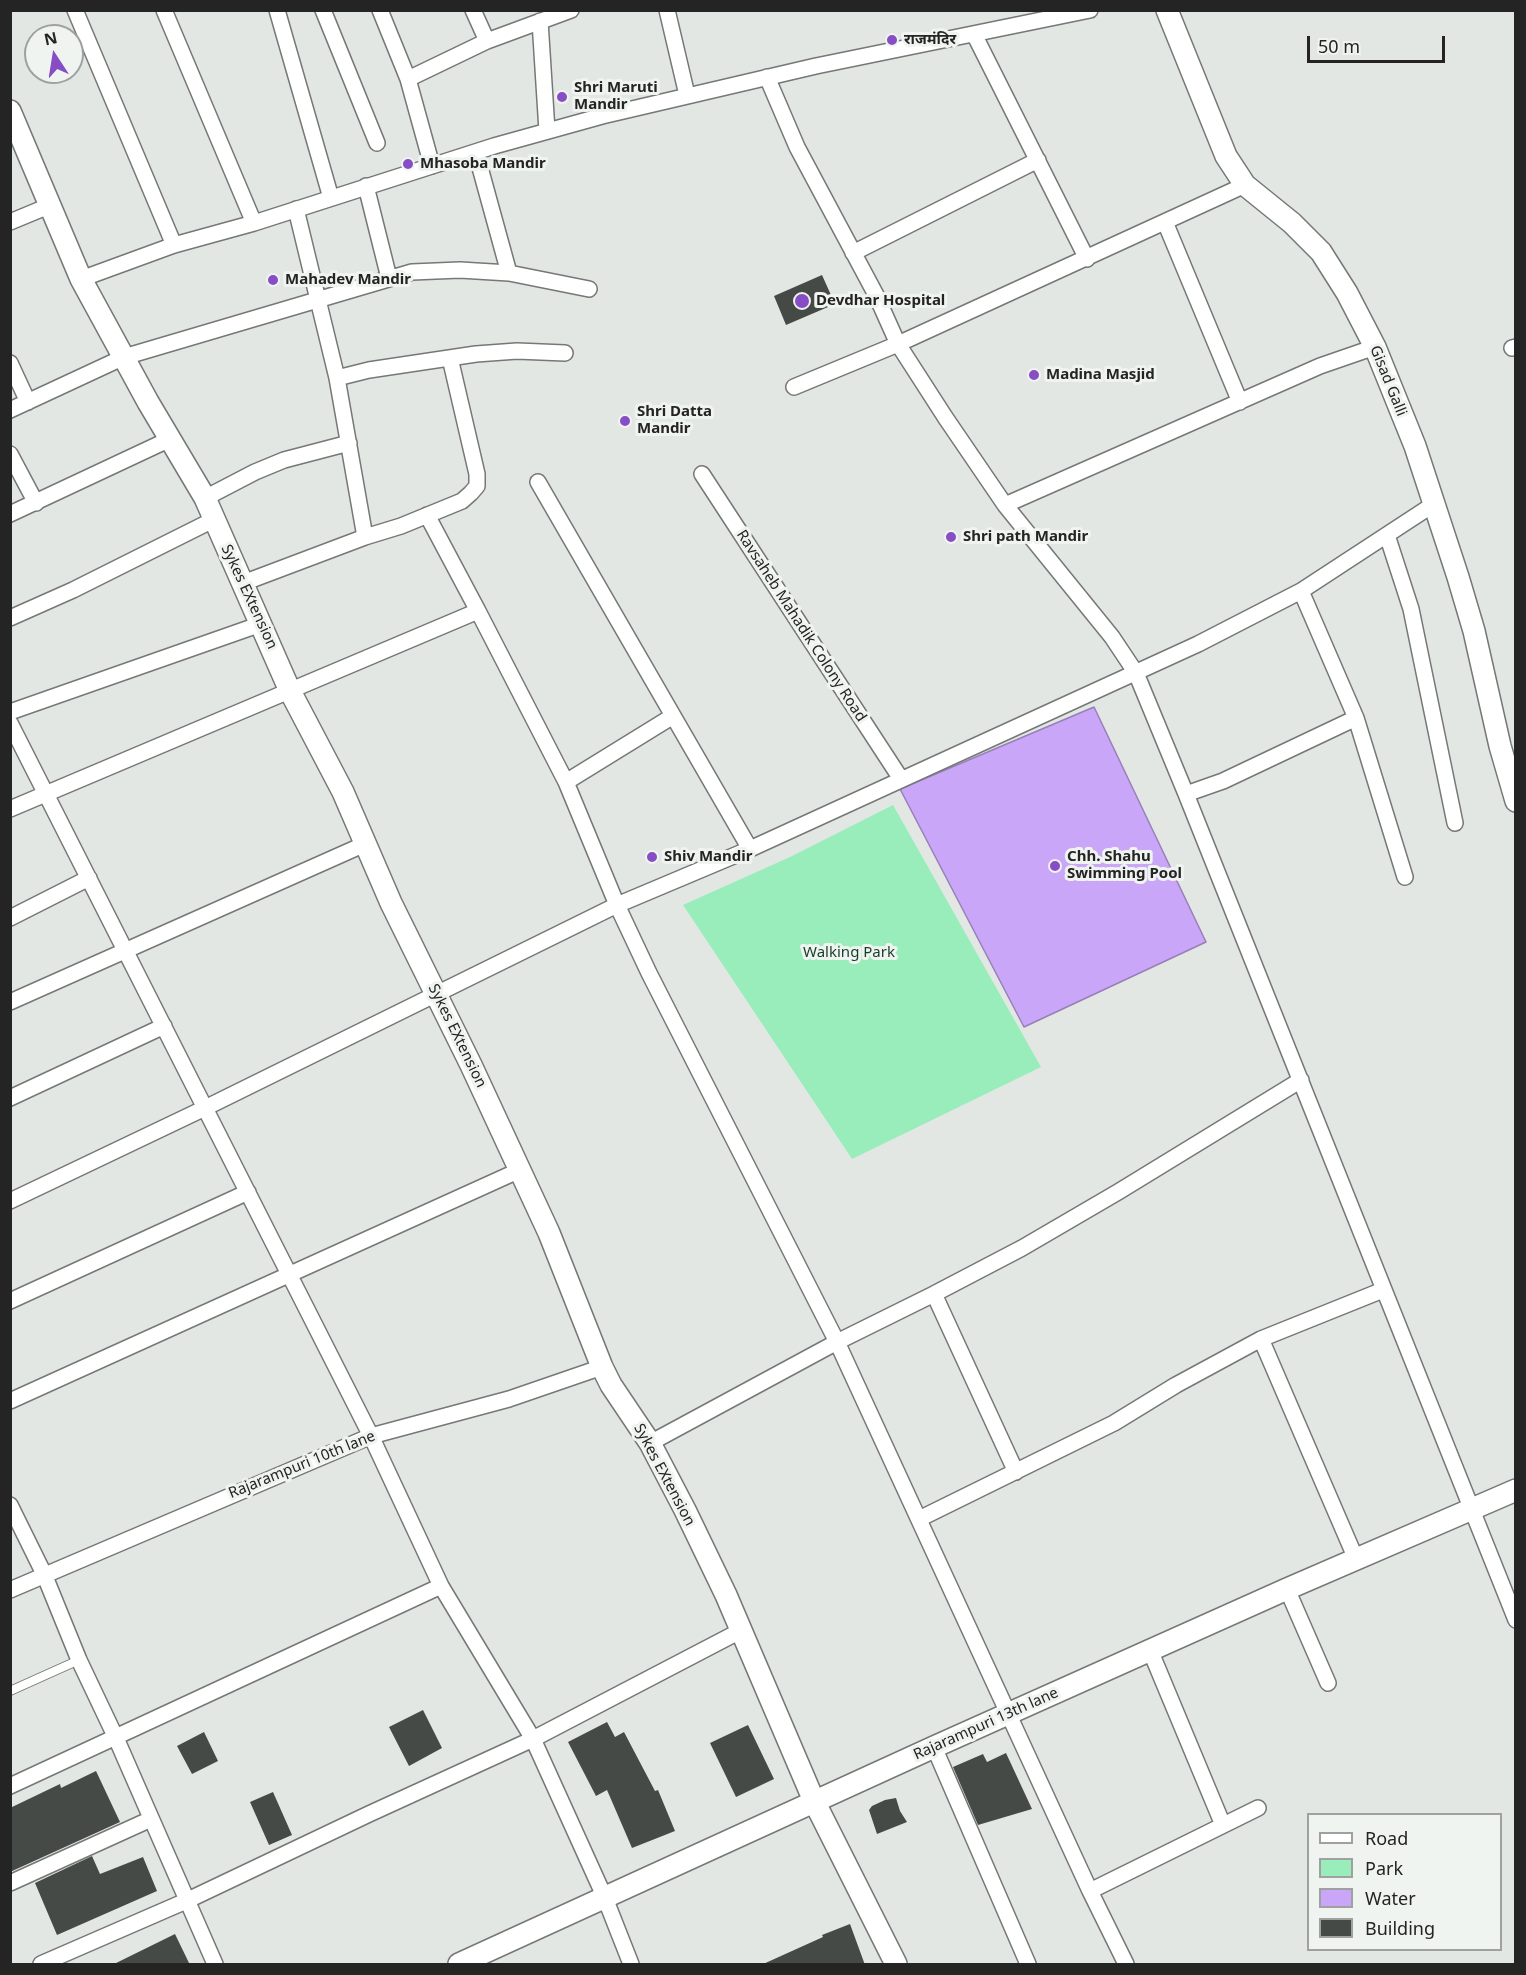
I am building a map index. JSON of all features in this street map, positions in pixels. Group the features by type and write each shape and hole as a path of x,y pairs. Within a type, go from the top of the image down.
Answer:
{"street":[{"path":"75,10 174,245"},
{"path":"165,10 254,223"},
{"path":"277,10 331,198"},
{"path":"323,10 377,143"},
{"path":"380,10 408,79 432,165"},
{"path":"473,10 487,41"},
{"path":"408,79 487,41 571,10"},
{"path":"667,10 687,95"},
{"path":"81,279 174,245 254,223 432,165 547,131 767,77 1090,10"},
{"name":"Gisad Galli","path":"1167,10 1226,156 1245,185 1292,223 1321,252 1347,293 1375,347 1414,446 1474,631 1515,801"},
{"path":"540,21 547,131"},
{"path":"974,34 1087,259"},
{"path":"767,77 797,147 876,295 898,344 1005,504 1112,637 1136,674 1515,1617"},
{"name":"Sykes EXtension","path":"10,111 81,279 205,498 290,691 343,792 391,903 520,1170 557,1252 602,1367 611,1385 650,1443 685,1510 742,1630 814,1801 896,1965"},
{"path":"476,153 509,273"},
{"path":"853,253 1038,160"},
{"path":"794,387 898,344 1245,185"},
{"path":"366,186 389,278"},
{"path":"10,222 51,205"},
{"path":"296,209 337,378 366,537"},
{"path":"1165,222 1240,402"},
{"path":"10,410 124,357 412,273 460,270 509,273 590,289"},
{"path":"1005,504 1320,366 1375,347"},
{"path":"337,378 369,370 450,358 517,351 565,353"},
{"path":"243,583 401,526 462,501 477,486 477,474 450,358"},
{"path":"10,363 28,402"},
{"path":"10,514 170,439"},
{"path":"205,498 284,460 349,443"},
{"path":"10,454 36,503"},
{"name":"Ravsaheb Mahadik Colony Road","path":"702,474 901,779"},
{"path":"538,482 750,849"},
{"path":"10,1201 205,1108 617,905 750,849 1198,644 1301,591 1434,504"},
{"path":"427,515 566,782 617,905 837,1342 1126,1965"},
{"path":"10,618 73,590 213,520"},
{"path":"1387,535 1411,609 1455,823"},
{"path":"1301,591 1356,718 1405,877"},
{"path":"10,809 478,611"},
{"path":"10,712 261,624"},
{"path":"566,782 673,716"},
{"path":"1186,794 1223,782 1356,718"},
{"path":"10,723 371,1436 441,1586 532,1739 605,1898 631,1965"},
{"path":"10,1002 365,844"},
{"path":"10,918 89,878"},
{"path":"10,1098 164,1026"},
{"path":"650,1443 837,1342 934,1294 1108,1197 1301,1080"},
{"path":"10,1401 520,1170"},
{"path":"10,1301 248,1192"},
{"path":"919,1519 1114,1423 1176,1385 1261,1339 1383,1290"},
{"path":"934,1294 1016,1472"},
{"path":"1261,1339 1356,1559"},
{"name":"Rajarampuri 10th lane","path":"10,1590 371,1436 509,1399 602,1367"},
{"name":"Rajarampuri 13th lane","path":"459,1965 934,1747 1515,1490"},
{"path":"10,1505 44,1574 79,1660 116,1738 215,1965"},
{"path":"10,1786 441,1586"},
{"path":"1287,1589 1328,1683"},
{"path":"41,1965 186,1901 532,1739 742,1630"},
{"path":"1150,1650 1223,1826"},
{"path":"934,1747 1028,1965"},
{"path":"1090,1891 1258,1808"},
{"path":"10,1883 150,1819"}],"lane":[{"path":"10,1691 79,1660"}],"green space":[{"name":"Walking Park","path":"893,805 1041,1067 852,1159 683,905 790,857"}],"water":[{"name":"Chh. Shahu Swimming Pool","path":"1094,707 1206,942 1024,1027 900,789"}],"building":[{"path":"822,275 835,304 786,325 774,296"},
{"path":"423,1710 442,1748 409,1766 389,1727"},
{"path":"607,1722 615,1737 624,1732 655,1791 658,1790 675,1831 632,1848 607,1790 596,1796 568,1742"},
{"path":"748,1725 774,1779 736,1797 710,1743"},
{"path":"204,1732 218,1761 192,1774 177,1746"},
{"path":"1006,1753 1032,1809 978,1825 953,1767 983,1754 987,1762"},
{"path":"96,1771 120,1822 10,1872 10,1808 60,1784 61,1788"},
{"path":"273,1792 292,1835 269,1845 250,1802"},
{"path":"896,1798 907,1822 877,1834 869,1810 872,1806 885,1800"},
{"path":"92,1856 100,1874 143,1857 157,1891 57,1935 35,1883"},
{"path":"850,1924 865,1965 761,1965 823,1937 822,1935"},
{"path":"175,1934 190,1965 112,1965"}],"place":[{"name":"राजमंदिर","path":"892,40"},
{"name":"Shri Maruti Mandir","path":"562,97"},
{"name":"Mhasoba Mandir","path":"408,164"},
{"name":"Mahadev Mandir","path":"273,280"},
{"name":"Devdhar Hospital","path":"802,301"},
{"name":"Madina Masjid","path":"1034,375"},
{"name":"Shri Datta Mandir","path":"625,421"},
{"name":"Shri path Mandir","path":"951,537"},
{"name":"Shiv Mandir","path":"652,857"},
{"name":"Chh. Shahu Swimming Pool","path":"1055,866"}]}
